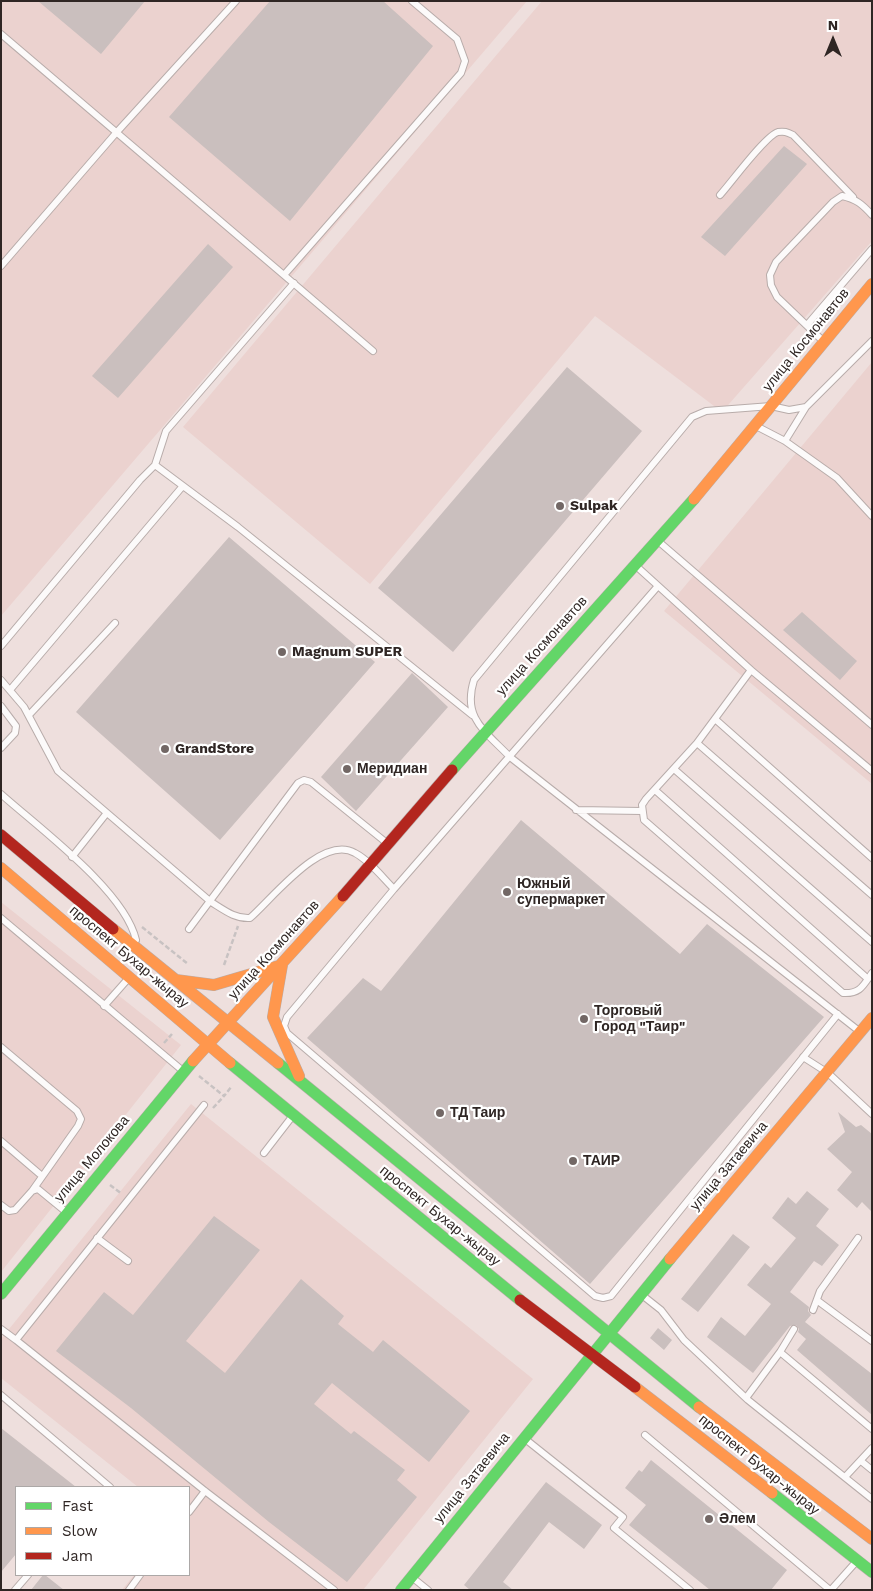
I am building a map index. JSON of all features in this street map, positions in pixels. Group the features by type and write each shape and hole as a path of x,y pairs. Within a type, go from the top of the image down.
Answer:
{"main road":[{"name":"улица Космонавтов","path":"209,1044 371,865 485,731 657,540 871,287"},
{"name":"проспект Бухар-жырау","path":"1,835 138,950 699,1408 872,1539"},
{"name":"проспект Бухар-жырау","path":"1,868 293,1115 484,1272 590,1355 682,1422 872,1572"},
{"path":"176,980 214,985 282,965 273,1018 302,1083"},
{"name":"улица Затаевича","path":"401,1590 566,1384 706,1215 828,1073 859,1031 872,1018"},
{"name":"улица Молокова","path":"1,1294 98,1174 209,1044"}],"lane":[{"path":"1,266 116,133 236,1"},
{"path":"284,275 461,72 465,61 457,39 412,1"},
{"path":"1,34 373,350"},
{"path":"720,195 766,140 776,132 785,131 793,135 872,215"},
{"path":"824,342 777,297 771,285 770,275 776,262 833,202 842,196 854,198"},
{"path":"807,325 872,249"},
{"path":"1,646 140,480 156,465 166,432 294,284"},
{"path":"785,441 806,407 872,341"},
{"path":"472,715 469,696 474,680 692,417 706,411 771,406 789,410 806,407"},
{"path":"755,426 785,441 837,478 872,516"},
{"path":"156,465 182,487 238,527 472,715 510,757 859,1031"},
{"path":"10,690 182,487"},
{"path":"657,540 872,725"},
{"path":"635,565 751,670 872,771"},
{"path":"658,586 394,889 287,1018 284,1026 287,1033 596,1296 611,1296 838,1014"},
{"path":"29,715 115,623"},
{"path":"654,790 870,976 861,990 852,994 843,993 644,820 642,805 654,790 696,743 751,670"},
{"path":"1,680 29,715 44,747 58,770 106,814 211,902 241,919 250,918 314,858 329,850 341,849 354,852 371,865 394,889"},
{"path":"1,706 16,726 15,733 1,748"},
{"path":"715,719 872,858"},
{"path":"696,743 872,895"},
{"path":"674,768 872,942"},
{"path":"190,929 298,783 304,780 311,782 389,844"},
{"path":"1,794 107,888 133,928 138,950"},
{"path":"576,810 642,811"},
{"path":"72,857 106,814"},
{"path":"1,918 184,1072"},
{"path":"104,1006 130,977"},
{"path":"1,1047 77,1111 81,1118 78,1126 32,1190 15,1210 10,1211 1,1205"},
{"path":"803,1057 828,1073 872,1114"},
{"path":"16,1340 204,1105"},
{"path":"264,1153 293,1115"},
{"path":"1,1141 42,1176"},
{"path":"32,1190 38,1190 45,1194 66,1213"},
{"path":"689,1199 706,1215"},
{"path":"97,1238 128,1261"},
{"path":"813,1310 818,1301 820,1291 858,1238"},
{"path":"641,1294 661,1310 684,1340 746,1398 872,1499"},
{"path":"818,1301 872,1341"},
{"path":"1,1329 205,1491 334,1590"},
{"path":"746,1398 780,1352 794,1329"},
{"path":"780,1352 872,1429"},
{"path":"1,1395 109,1486"},
{"path":"644,1434 831,1590 857,1560"},
{"path":"523,1438 623,1517 614,1528 690,1590"},
{"path":"845,1477 872,1448"},
{"path":"861,1461 872,1470"},
{"path":"190,1511 205,1491"},
{"path":"15,1590 27,1576"},
{"path":"129,1590 139,1576"},
{"path":"412,1577 428,1590"}],"path":[{"path":"121,910 191,966"},
{"path":"214,985 232,946 241,919"},
{"path":"210,1110 224,1096"},
{"path":"98,1174 129,1199"}],"shaded area":[{"path":"1,1 527,1 1,616"},
{"path":"542,1 872,1 872,241 722,412 595,316 370,584 183,427"},
{"path":"872,362 872,784 664,611"},
{"path":"1,902 181,1045 1,1272"},
{"path":"191,1104 533,1379 363,1590 122,1590 133,1576 190,1576 190,1486 137,1486 1,1378 1,1339"}],"building":[{"path":"38,1 145,1 101,54"},
{"path":"270,1 383,1 433,46 290,221 169,117"},
{"path":"784,146 807,164 725,256 701,237"},
{"path":"208,244 233,267 118,398 92,376"},
{"path":"567,367 642,431 453,652 378,588"},
{"path":"229,537 375,662 220,840 76,712"},
{"path":"802,612 857,661 840,680 783,630"},
{"path":"412,673 448,707 356,811 321,777"},
{"name":"ТАИР","path":"521,820 680,954 707,924 824,1017 590,1284 307,1038 363,978 381,991"},
{"path":"838,1112 856,1127 861,1125 872,1134 872,1212 862,1202 857,1208 837,1190 852,1172 827,1149 845,1132"},
{"path":"807,1191 829,1209 816,1226 839,1245 822,1266 814,1261 790,1292 809,1307 808,1311 811,1315 805,1322 872,1374 872,1415 797,1350 806,1339 798,1332 799,1329 796,1325 790,1326 753,1373 707,1337 721,1317 745,1336 771,1304 747,1285 765,1263 771,1268 796,1238 772,1218 788,1197 796,1204"},
{"path":"214,1216 260,1250 186,1341 225,1373 301,1279 344,1316 338,1324 373,1352 383,1340 470,1411 429,1462 332,1383 314,1404 351,1434 354,1431 405,1470 397,1480 417,1497 347,1582 269,1522 131,1408 56,1351 104,1292 133,1315"},
{"path":"733,1234 750,1247 698,1312 681,1299"},
{"path":"658,1328 672,1340 664,1350 650,1338"},
{"path":"1,1428 75,1486 15,1486 15,1555 1,1572"},
{"path":"651,1460 787,1570 771,1590 710,1590 629,1525 646,1505 625,1488 639,1470 642,1472"},
{"path":"546,1482 602,1525 584,1549 549,1522 503,1582 513,1590 470,1590 464,1585"},
{"path":"42,1576 46,1576 64,1590 31,1590"}],"traffic: fast":[{"path":"452,770 694,499"},
{"path":"1,1294 193,1061"},
{"path":"230,1063 520,1300"},
{"path":"278,1063 699,1407"},
{"path":"401,1590 670,1259"},
{"path":"772,1493 872,1572"}],"traffic: slow":[{"path":"694,499 872,284"},
{"path":"1,868 230,1063"},
{"path":"193,1061 343,896"},
{"path":"113,929 278,1063"},
{"path":"176,980 214,985 282,965 273,1017 299,1076"},
{"path":"670,1259 872,1018"},
{"path":"635,1387 772,1493"},
{"path":"699,1407 872,1539"}],"traffic: jam":[{"path":"343,896 452,770"},
{"path":"1,835 113,929"},
{"path":"520,1300 635,1387"}],"place":[{"name":"Sulpak","path":"560,506"},
{"name":"Magnum SUPER","path":"282,652"},
{"name":"GrandStore","path":"165,749"},
{"name":"Меридиан","path":"347,769"},
{"name":"Южный супермаркет","path":"507,892"},
{"name":"Торговый Город \"Таир\"","path":"584,1019"},
{"name":"ТД Таир","path":"440,1113"},
{"name":"ТАИР","path":"573,1161"},
{"name":"Әлем","path":"709,1519"}]}
